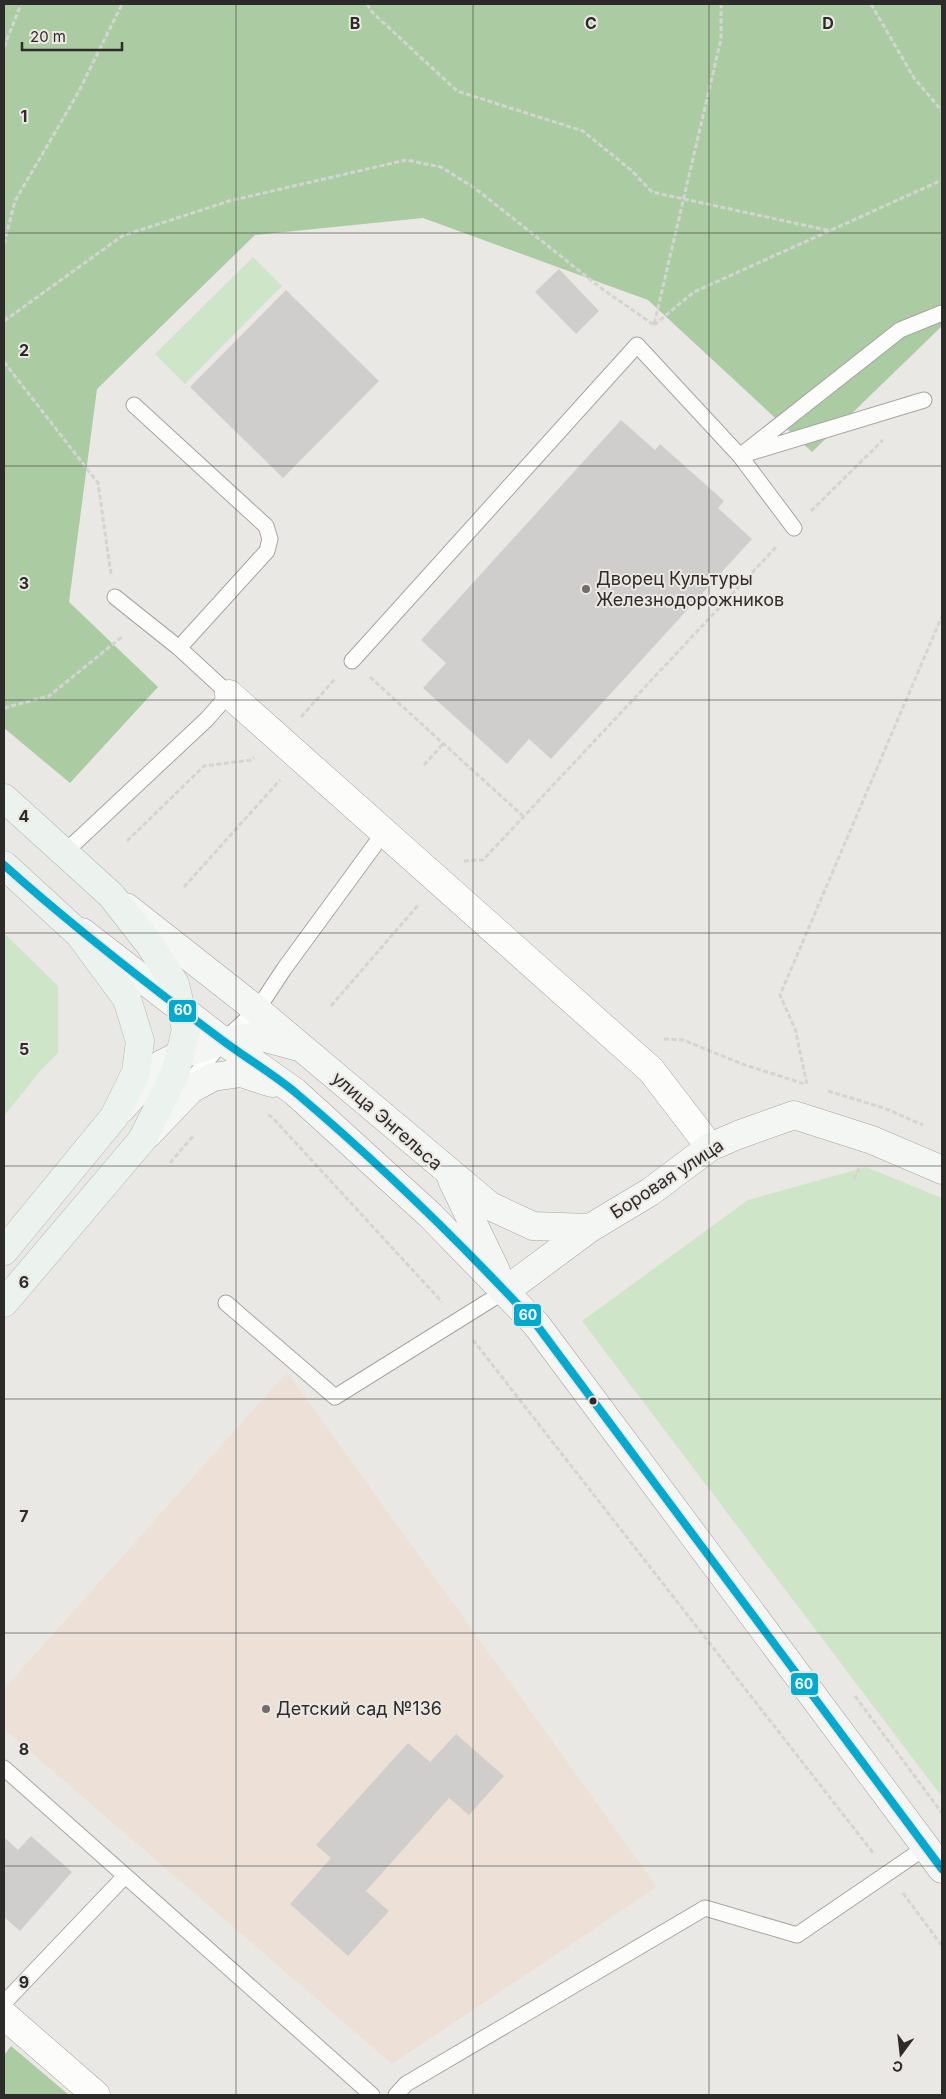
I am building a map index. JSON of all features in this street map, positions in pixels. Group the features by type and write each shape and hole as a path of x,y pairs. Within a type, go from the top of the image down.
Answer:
{"main road":[{"name":"улица Энгельса","path":"4,798 111,896"},
{"path":"4,865 79,934 127,999 140,1041 136,1072 114,1117 4,1251"},
{"path":"4,1303 142,1140 175,1074 180,1055 186,1030 175,984 150,945 111,896"}],"street":[{"path":"229,694 651,1070 710,1147"},
{"name":"улица Энгельса","path":"111,896 257,1010 449,1174 505,1291"},
{"path":"58,913 223,1041 295,1092 423,1208 536,1324 942,1869"},
{"path":"114,1117 162,1064 180,1055 223,1041 258,1036 295,1046 321,1064"},
{"path":"142,1140 191,1089 213,1077 240,1073 295,1092"},
{"name":"Боровая улица","path":"505,1291 590,1228 650,1192 710,1147 794,1114 872,1140 942,1170"},
{"path":"449,1174 490,1206 533,1226 590,1228"},
{"path":"6,2020 96,2095"}],"lane":[{"path":"740,456 900,330 942,313"},
{"path":"352,661 637,344 740,456 794,528"},
{"path":"740,456 924,400"},
{"path":"134,405 266,526 270,539 267,551 178,648"},
{"path":"64,853 207,719 229,694 178,648 115,597"},
{"path":"142,1140 223,1041 257,1010 284,969 385,831"},
{"path":"226,1303 335,1397 505,1291"},
{"path":"4,1768 372,2095"},
{"path":"396,2095 406,2084 705,1908 797,1935 926,1848"},
{"path":"6,2020 125,1876"}],"path":[{"path":"4,47 21,4"},
{"path":"4,244 15,201 78,94 122,4"},
{"path":"367,4 372,12 457,91 583,131 632,171 652,192 831,231"},
{"path":"654,326 721,39 721,4"},
{"path":"871,4 914,78 942,111"},
{"path":"4,321 122,236 229,201 406,160 441,167 476,189 601,288 654,326"},
{"path":"637,344 654,326 694,292 942,180"},
{"path":"4,362 98,482 108,562 115,597"},
{"path":"483,860 522,816 794,528 889,434"},
{"path":"807,1084 795,1029 780,995 942,616"},
{"path":"4,708 49,696 114,644 141,618"},
{"path":"127,842 204,766 251,760 300,718 352,661 522,816"},
{"path":"424,765 443,744"},
{"path":"184,887 276,784"},
{"path":"332,1006 439,881"},
{"path":"262,1114 272,1117 458,1320 888,1872 942,1946"},
{"path":"170,1163 198,1130"}],"shaded area":[{"name":"Детский сад №136","path":"287,1372 657,1887 392,2064 4,1729 4,1689"}],"green space":[{"path":"4,4 942,4 942,326 812,452 648,300 423,218 255,235 97,389 69,602 158,687 70,783 4,728"},
{"path":"253,257 282,286 185,384 155,354"},
{"path":"4,933 58,986 58,1053 41,1070 4,1116"},
{"path":"866,1167 942,1198 942,1797 582,1321 748,1200"},
{"path":"11,2046 69,2095 4,2095 4,2055"}],"building":[{"path":"559,269 599,311 576,334 535,292"},
{"path":"286,290 379,381 283,478 190,387"},
{"name":"Дворец Культуры Железнодорожников","path":"621,420 655,450 660,444 724,501 718,508 752,539 551,759 529,739 507,764 423,688 446,663 421,640"},
{"path":"456,1734 504,1776 469,1815 449,1798 366,1891 389,1911 348,1956 290,1904 331,1858 316,1845 408,1743 430,1762"},
{"path":"31,1836 72,1872 20,1931 4,1917 4,1837 18,1850"}],"transit line":[{"name":"60","path":"4,865 111,955 222,1040 287,1086 328,1120 420,1205 536,1324 942,1869"}],"place":[{"name":"Дворец Культуры Железнодорожников","path":"586,589"},
{"name":"Детский сад №136","path":"266,1709"}]}
